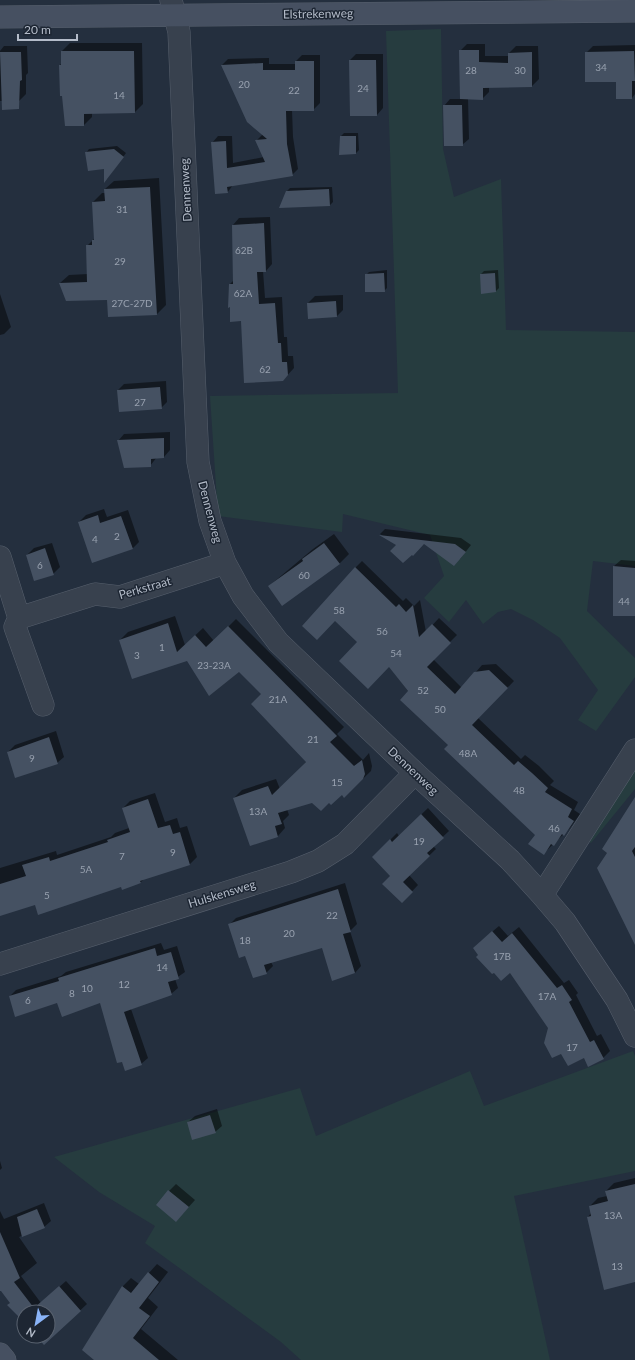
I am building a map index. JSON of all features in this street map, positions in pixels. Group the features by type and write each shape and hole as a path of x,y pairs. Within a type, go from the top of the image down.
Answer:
{"street":[{"name":"Elstrekenweg","path":"0,17 173,8 635,11"},
{"name":"Dennenweg","path":"173,8 179,32 198,462 210,521 225,563 243,596 278,642 415,773 510,860 542,895 565,922 617,1000 635,1036"},
{"path":"0,557 19,618 15,627 43,705"},
{"name":"Perkstraat","path":"19,618 95,594 120,597 225,563"},
{"path":"542,895 635,750"},
{"name":"Hulskensweg","path":"0,964 291,872 318,861 345,844 415,773"},
{"path":"0,1354 6,1360"}],"green space":[{"path":"441,29 443,149 454,197 501,179 506,330 635,332 635,566 593,561 587,611 635,658 635,677 596,731 578,720 598,690 560,638 533,620 511,609 498,612 483,624 466,600 449,622 424,598 444,576 430,535 343,514 342,532 218,516 210,396 398,393 386,31"},
{"path":"635,755 635,789 591,843 584,837"},
{"path":"633,1051 635,1056 635,1171 514,1196 550,1360 301,1360 281,1342 145,1243 155,1226 99,1192 54,1157 300,1088 316,1136 470,1071 484,1106"}],"building":[{"path":"459,50 479,50 479,62 508,63 508,53 532,52 532,87 483,88 483,100 460,99"},
{"path":"61,51 134,51 135,113 84,114 84,126 65,126 62,96 60,96 59,65 61,65"},
{"path":"634,51 635,81 632,81 632,99 616,99 616,82 585,82 585,52"},
{"path":"0,52 21,52 22,80 20,81 19,109 2,110"},
{"path":"349,60 376,60 377,116 350,116"},
{"path":"295,61 314,61 314,111 286,111 287,144 293,176 227,187 228,193 215,194 211,142 226,141 227,168 265,162 255,140 267,139 247,122 221,65 263,63 263,70 295,70"},
{"path":"443,105 462,105 463,146 444,146"},
{"path":"340,136 356,136 356,154 339,155"},
{"path":"114,149 124,157 104,183 104,169 88,171 85,152"},
{"path":"150,187 157,315 108,317 107,300 66,301 59,283 87,282 86,245 92,245 92,240 94,240 92,202 105,201 104,189"},
{"path":"329,189 330,206 279,208 286,191"},
{"path":"264,223 266,272 257,272 259,304 275,303 278,343 281,343 282,362 287,362 288,375 283,381 244,383 241,321 230,322 230,307 228,308 229,284 233,284 232,225"},
{"path":"384,273 385,292 365,292 365,274"},
{"path":"495,273 496,292 481,294 480,274"},
{"path":"336,301 337,317 308,319 307,303"},
{"path":"160,387 162,409 119,412 117,390"},
{"path":"164,438 164,458 151,459 151,467 124,468 117,440"},
{"path":"98,515 100,523 121,516 133,549 92,563 78,522"},
{"path":"379,535 455,544 466,552 454,566 424,544 413,556 412,555 403,563 390,551 396,545"},
{"path":"324,543 340,564 282,606 268,586 303,561 302,559"},
{"path":"45,548 54,575 34,581 26,555"},
{"path":"613,566 635,568 635,616 613,616"},
{"path":"355,567 396,607 399,604 406,612 413,605 419,637 432,624 451,643 427,667 455,694 474,672 489,670 508,688 472,725 514,765 518,761 532,773 548,788 545,792 572,809 568,817 574,821 564,836 562,834 554,846 551,844 544,855 528,844 535,835 444,749 448,745 400,700 408,691 389,667 368,689 339,661 357,642 335,621 317,640 302,626"},
{"path":"168,623 177,652 195,635 206,647 228,626 337,736 330,742 354,766 362,760 365,774 363,779 344,798 342,795 331,805 329,803 321,811 312,803 278,813 282,824 275,826 278,837 250,846 233,798 268,786 272,795 306,762 251,704 261,694 239,672 209,696 187,661 132,679 119,640"},
{"path":"49,737 58,764 15,778 7,752"},
{"path":"635,797 635,847 632,851 635,857 635,945 597,868 607,853 602,849"},
{"path":"148,799 158,828 170,825 173,834 180,832 190,865 140,881 141,883 122,890 121,887 38,915 35,905 0,916 0,884 26,876 22,865 49,857 50,861 108,842 107,840 130,832 122,808"},
{"path":"421,814 444,838 427,853 430,856 403,882 413,892 402,903 382,884 390,876 372,857 390,839 392,842"},
{"path":"338,889 351,932 343,934 355,973 332,981 322,948 264,965 267,974 253,978 245,956 239,958 228,924"},
{"path":"492,931 502,942 512,933 557,988 562,985 572,1000 569,1002 590,1042 594,1040 604,1059 588,1067 584,1058 568,1066 561,1054 552,1058 544,1043 548,1028 510,973 501,981 476,957 478,955 473,948"},
{"path":"155,948 157,956 171,952 179,979 168,982 172,995 124,1012 142,1065 125,1071 122,1062 117,1063 100,1003 62,1017 57,1003 15,1017 9,996 59,981 58,978"},
{"path":"210,1115 216,1133 192,1140 187,1122"},
{"path":"635,1184 635,1282 604,1290 587,1217 591,1216 589,1206 608,1201 605,1191"},
{"path":"168,1190 189,1207 176,1222 156,1205"},
{"path":"37,1209 45,1228 22,1237 17,1217"},
{"path":"0,1232 20,1278 14,1282 31,1304 16,1304 16,1314 7,1305 10,1303 0,1291"},
{"path":"148,1272 159,1282 139,1308 150,1316 133,1338 159,1360 94,1360 82,1350 122,1286 131,1293"},
{"path":"59,1286 81,1311 56,1334 56,1304 39,1304"}]}
